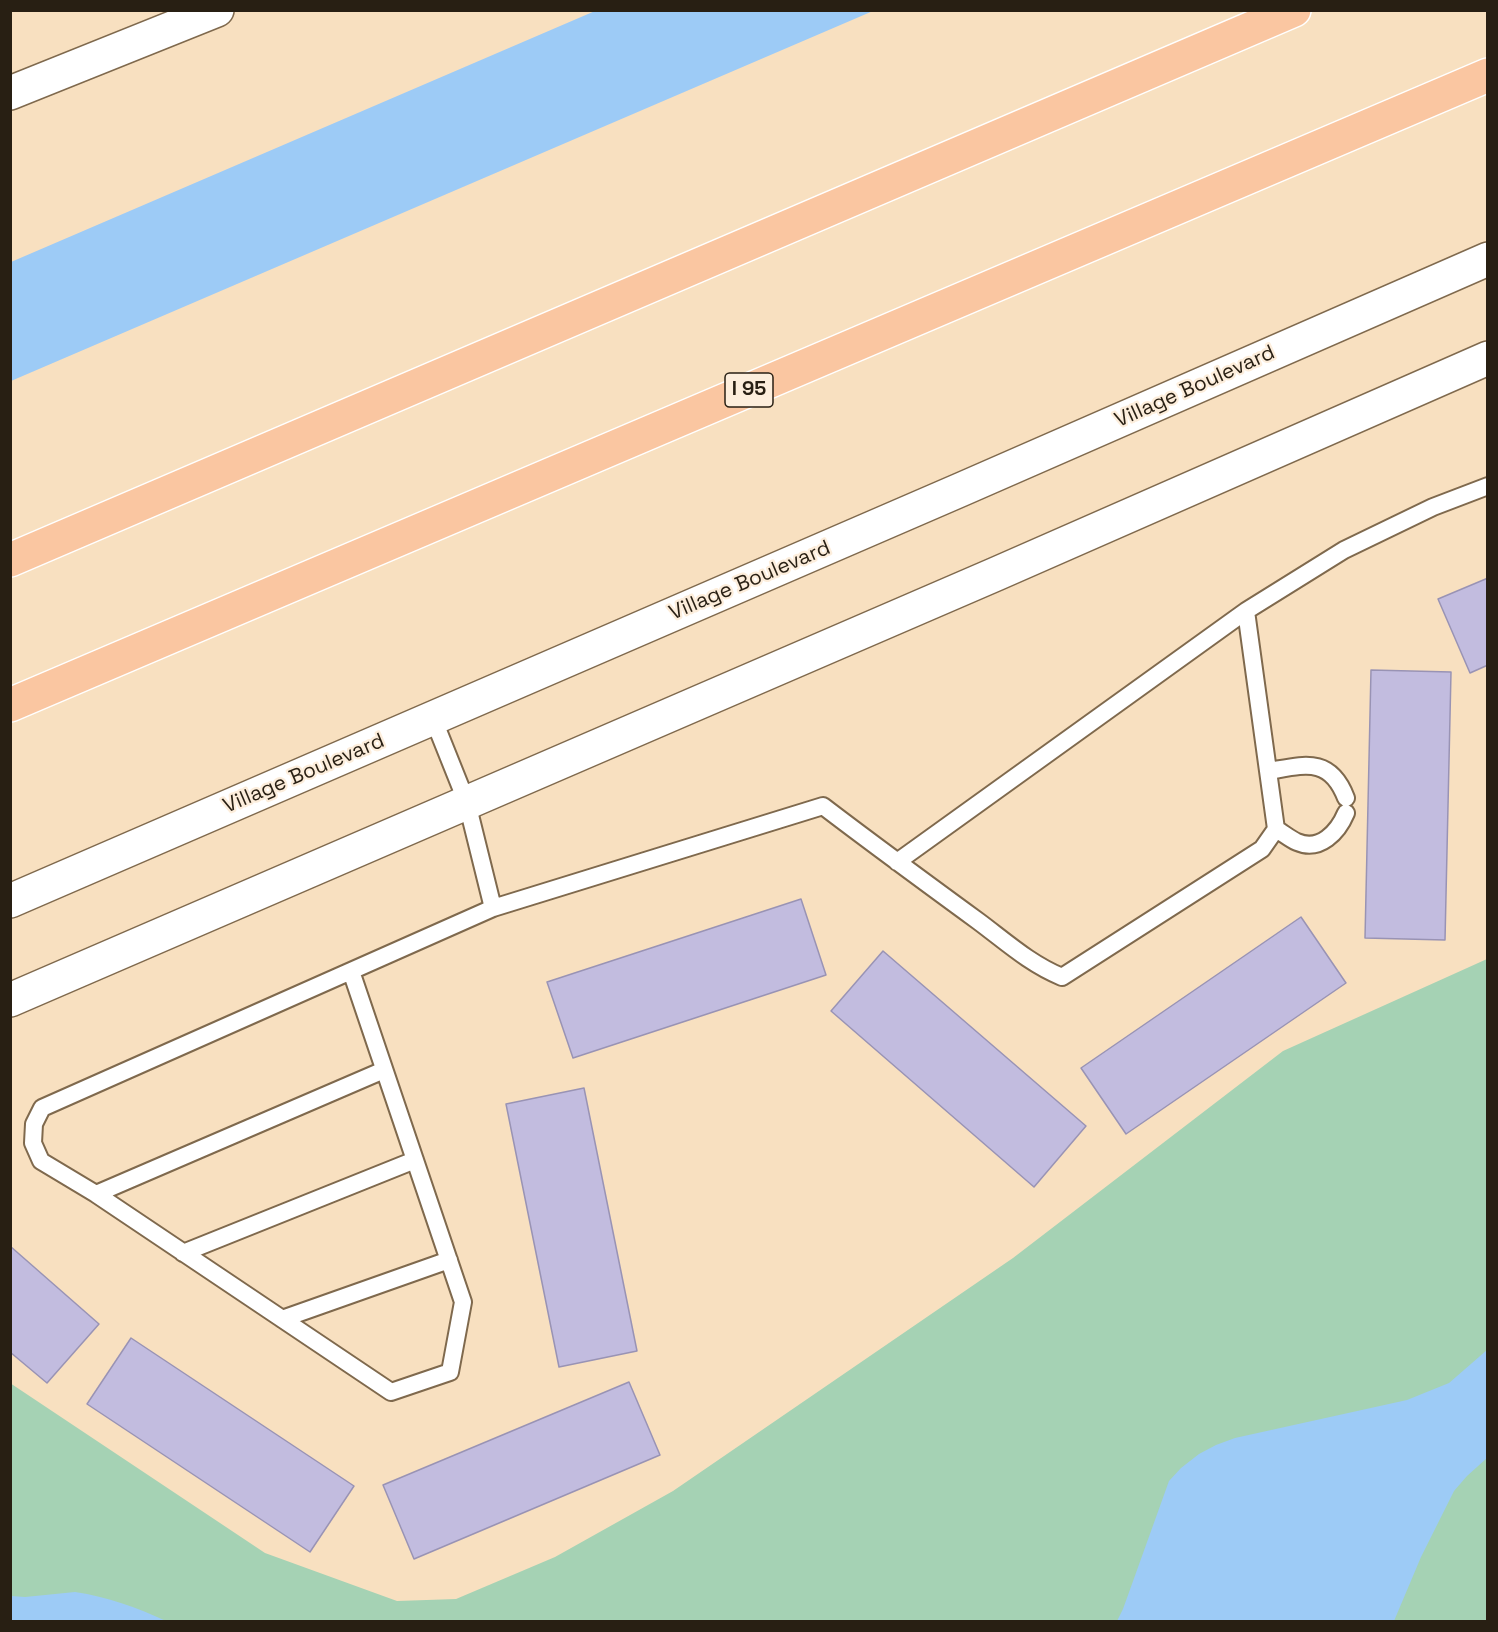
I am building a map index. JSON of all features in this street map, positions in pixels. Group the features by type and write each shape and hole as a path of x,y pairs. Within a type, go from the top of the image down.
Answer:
{"highway":[{"path":"10,560 1294,10"},
{"name":"I 95","path":"10,705 1488,75"}],"street":[{"path":"10,93 217,10"},
{"name":"Village Boulevard","path":"10,901 1488,259"},
{"path":"10,1000 996,574 1488,358"}],"lane":[{"path":"897,862 1246,611 1344,550 1433,507 1488,486"},
{"path":"351,972 463,1302 450,1372 391,1392 96,1194 41,1161 33,1143 34,1124 42,1108 493,909 823,806 1042,969 1062,977 1262,849 1276,829 1246,611"},
{"path":"433,718 466,803 493,909"},
{"path":"1269,771 1311,764 1328,772 1342,786 1346,806 1340,829 1327,839 1315,844 1299,843 1276,829"},
{"path":"96,1194 384,1070"},
{"path":"183,1253 415,1160"},
{"path":"282,1319 449,1260"}],"green space":[{"path":"1487,959 1487,1621 11,1621 10,1383 265,1553 397,1601 456,1599 555,1557 673,1491 1013,1258 1283,1051"}],"water":[{"path":"595,11 873,11 11,381 11,262"},
{"path":"1487,1350 1487,1458 1454,1491 1421,1557 1394,1621 1117,1621 1169,1481 1199,1454 1235,1438 1407,1400 1449,1383"},
{"path":"75,1592 122,1603 166,1621 11,1621 11,1596 25,1597"}],"building":[{"path":"1488,578 1488,665 1470,673 1438,599"},
{"path":"1371,670 1451,672 1445,940 1365,938"},
{"path":"801,899 826,975 573,1058 547,982"},
{"path":"1301,917 1346,983 1126,1134 1081,1068"},
{"path":"883,951 1086,1126 1034,1187 831,1011"},
{"path":"584,1088 637,1351 559,1367 506,1104"},
{"path":"10,1246 99,1324 47,1383 10,1352"},
{"path":"131,1338 354,1486 310,1552 87,1404"},
{"path":"629,1382 660,1455 414,1559 383,1485"}]}
